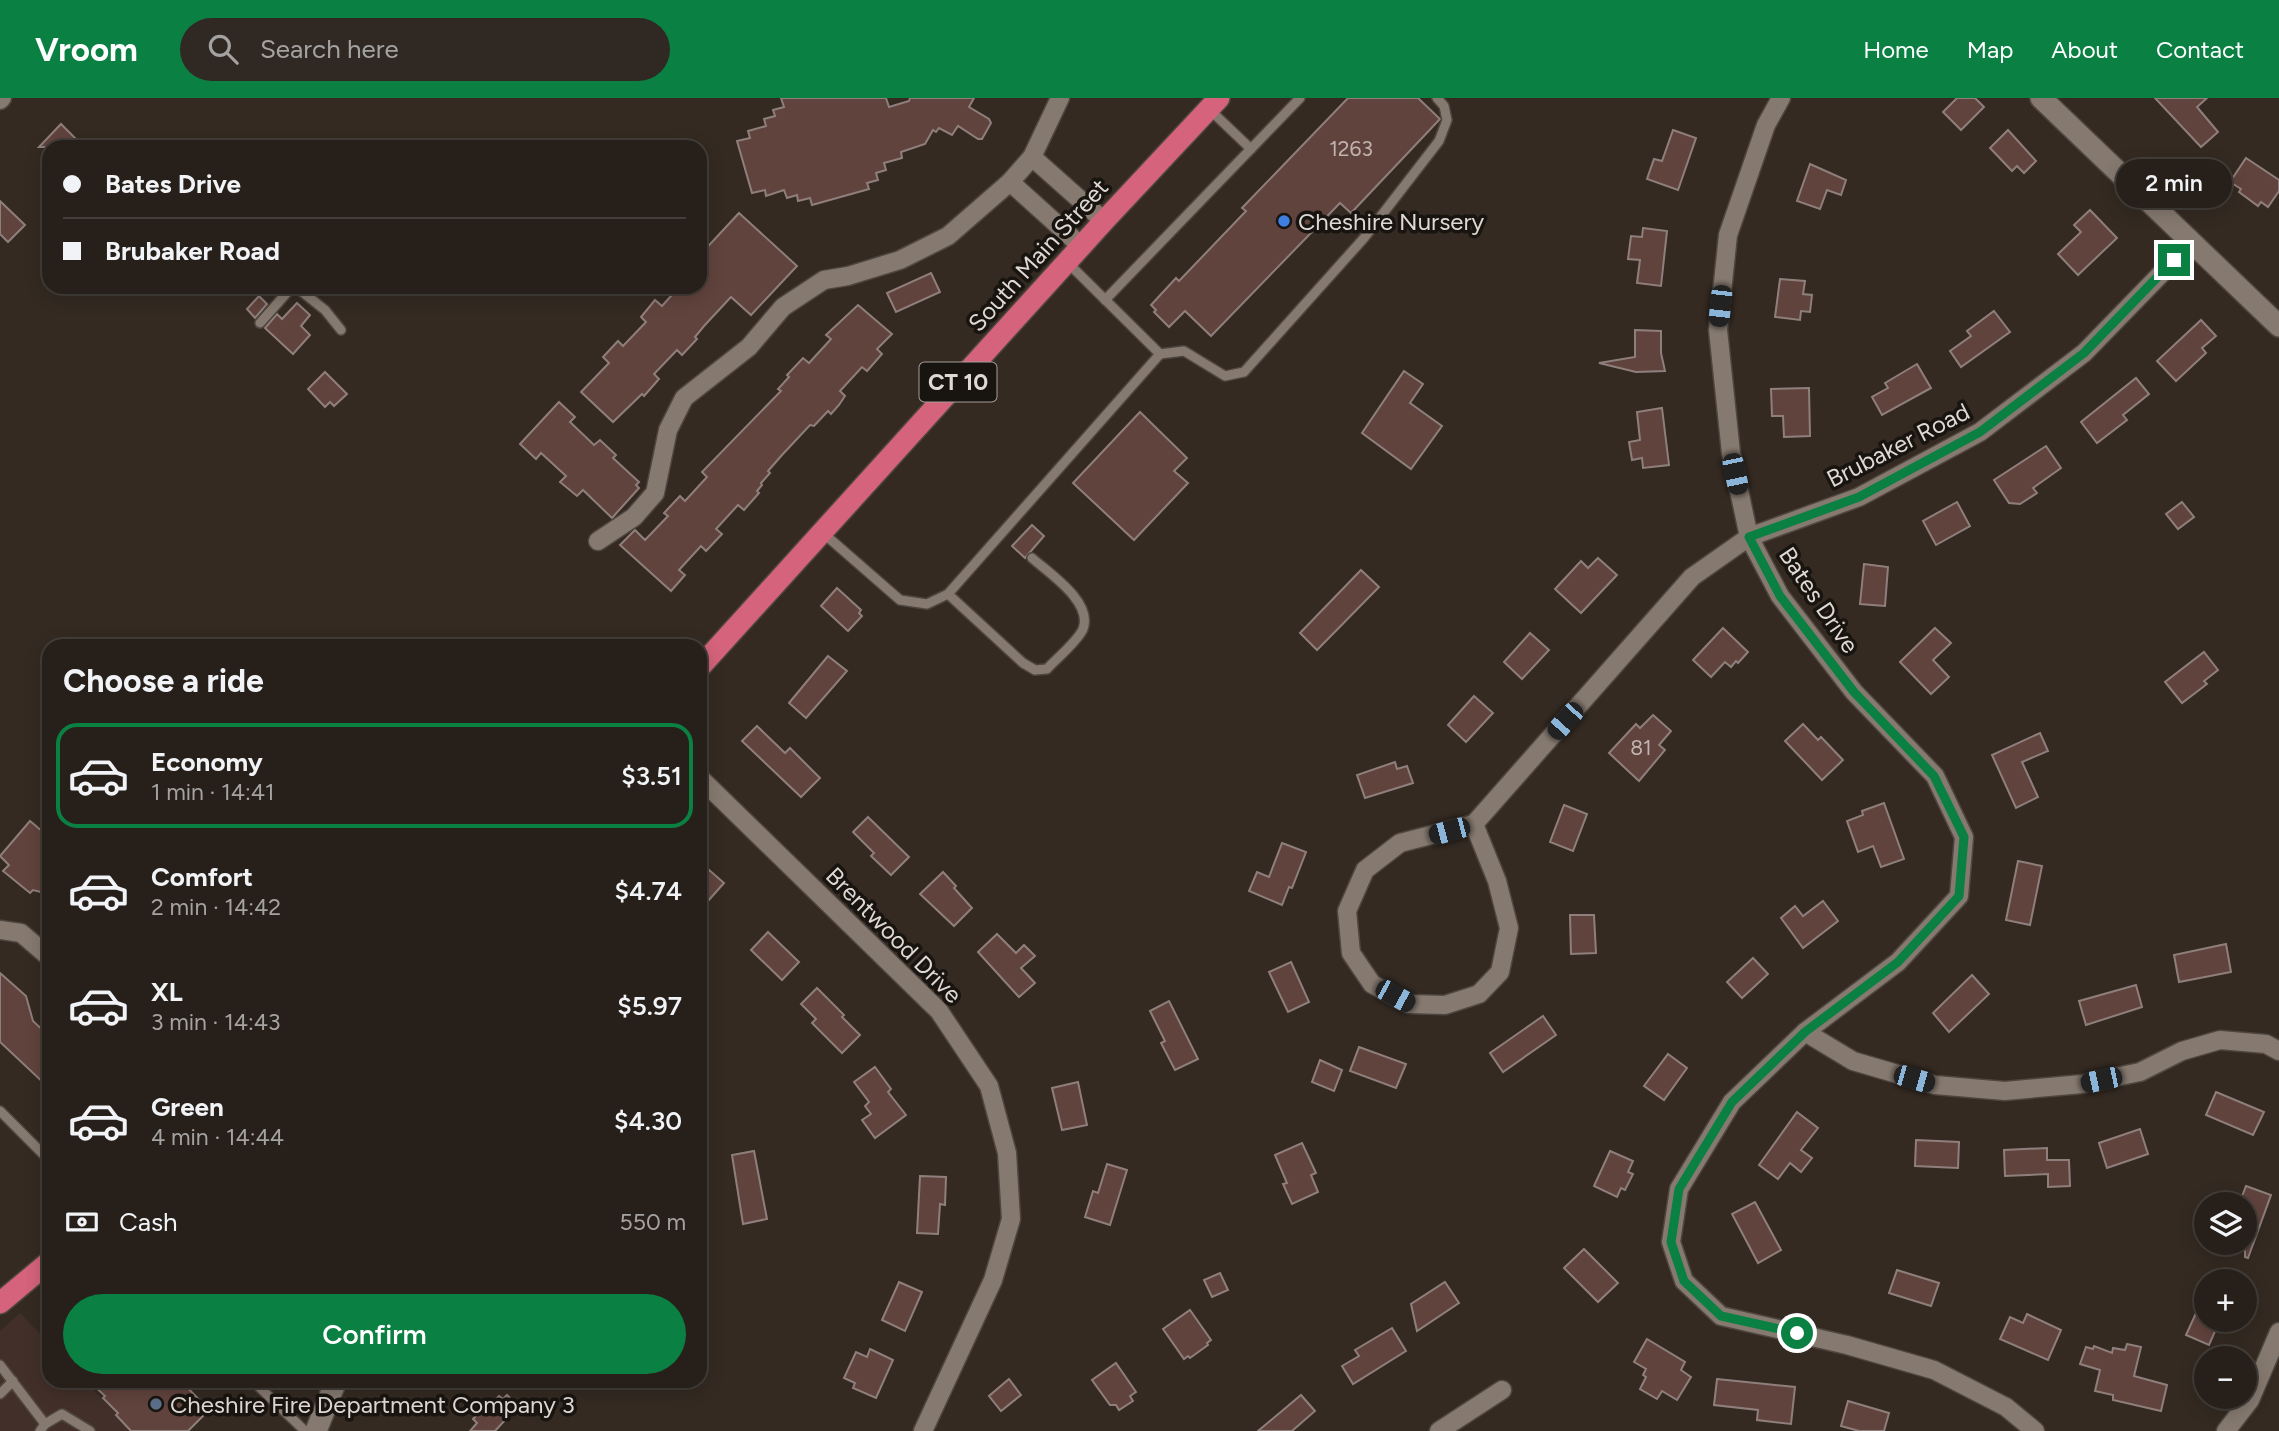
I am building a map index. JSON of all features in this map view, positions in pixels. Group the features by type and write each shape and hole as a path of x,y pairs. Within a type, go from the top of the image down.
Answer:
{"highway":[{"name":"South Main Street","path":"707,659 1104,221 1214,104"},
{"path":"0,1303 42,1268"}],"street":[{"path":"598,541 634,517 654,492 668,430 684,398 749,347 783,307 824,280 848,276 900,260 948,236 1010,182 1032,157 1060,98"},
{"name":"Bates Drive","path":"1782,98 1766,125 1728,235 1718,330 1731,453 1749,537 1780,596 1854,692 1934,776 1964,837 1959,896 1898,962 1805,1032 1732,1102 1679,1189 1671,1242 1684,1281 1721,1316 1847,1345 1934,1370 2006,1407 2035,1431"},
{"path":"2041,98 2279,326"},
{"path":"1032,157 1104,221"},
{"path":"1010,182 1074,254"},
{"name":"Brubaker Road","path":"1474,824 1692,578 1749,537 1859,497 1980,432 2084,353 2192,242"},
{"name":"Brentwood Drive","path":"707,785 939,1011 989,1086 1007,1153 1011,1219 993,1280 923,1431"},
{"path":"1474,824 1497,881 1509,928 1500,972 1479,994 1445,1005 1409,1004 1372,984 1351,953 1347,911 1365,870 1400,843 1474,824"},
{"path":"0,930 21,933 42,951"},
{"path":"1805,1032 1864,1065 1935,1085 2005,1091 2081,1084 2140,1072 2182,1051 2220,1040 2266,1044 2279,1051"},
{"path":"2226,1431 2250,1400 2279,1332"},
{"path":"316,1431 333,1388"},
{"path":"1439,1431 1502,1390"}],"lane":[{"path":"1105,300 1300,98"},
{"path":"822,532 900,600 927,604 948,594 1160,354 1184,351 1225,376 1244,372 1364,238 1439,141 1447,120 1444,106 1437,98"},
{"path":"1214,104 1251,149"},
{"path":"1074,254 1105,300 1160,354"},
{"path":"260,323 287,294"},
{"path":"303,294 325,310 341,330"},
{"path":"948,594 1023,663 1035,670 1046,669 1082,631 1086,616 1078,600 1032,558"},
{"path":"0,1111 42,1153"},
{"path":"0,1365 43,1427 62,1414 90,1431"},
{"path":"0,1394 13,1381"},
{"path":"260,1388 305,1431"}],"shaded area":[{"path":"20,1313 42,1336 42,1388 92,1388 134,1431 0,1431 0,1331"}],"building":[{"path":"781,98 886,98 889,107 909,101 910,98 974,98 969,107 991,123 982,139 958,126 952,135 939,128 936,132 933,130 925,144 901,152 902,158 884,163 886,170 876,173 878,180 867,183 869,189 812,205 810,198 798,201 797,195 787,198 784,190 766,196 765,190 752,193 737,141 750,138 748,131 766,126 764,119 775,116 773,110 784,107"},
{"name":"Cheshire Nursery","path":"1348,98 1418,98 1440,119 1351,213 1340,203 1211,336 1185,311 1169,327 1154,312 1156,310 1151,305 1176,278 1179,281 1246,211 1242,208"},
{"path":"1957,98 1975,98 1984,107 1961,130 1943,112"},
{"path":"2155,98 2207,98 2197,107 2218,132 2201,147"},
{"path":"61,124 77,140 46,140"},
{"path":"1673,130 1696,138 1678,190 1647,179 1654,159 1662,161"},
{"path":"2008,130 2036,161 2024,173 2017,166 2012,171 1990,148"},
{"path":"2246,158 2279,180 2279,191 2268,207 2261,202 2258,206 2230,182"},
{"path":"1810,164 1846,180 1841,195 1827,190 1820,209 1797,201"},
{"path":"0,201 25,225 8,242 0,234"},
{"path":"2090,210 2117,238 2078,275 2058,254 2081,232 2074,225"},
{"path":"739,213 797,266 751,315 731,297 682,355 677,350 654,374 659,379 644,396 642,394 613,422 581,392 609,363 603,357 618,341 623,346 646,322 641,317 655,300 662,306 673,294 707,294 707,247"},
{"path":"1643,228 1667,231 1661,286 1637,283 1640,260 1628,259 1631,236 1642,237"},
{"path":"931,273 940,292 896,312 887,293"},
{"path":"1780,279 1805,281 1803,294 1812,295 1810,312 1801,311 1800,320 1775,317"},
{"path":"259,296 267,304 255,318 247,309"},
{"path":"297,303 310,315 301,326 310,335 293,354 265,328 277,314 282,319"},
{"path":"858,305 892,334 877,349 882,354 867,371 862,367 840,391 845,396 831,414 828,411 814,426 810,425 782,455 768,471 770,473 757,491 759,493 744,510 738,505 716,529 722,534 706,551 701,546 679,570 685,575 671,591 620,545 635,530 645,540 668,516 664,513 680,496 685,501 707,477 702,472 781,391 778,389 789,377 787,375 803,358 809,363 831,339 826,335"},
{"path":"1994,311 2010,332 1961,367 1950,351 1971,336 1967,331"},
{"path":"2201,320 2216,336 2202,348 2206,353 2176,381 2157,361"},
{"path":"1635,330 1661,331 1661,353 1665,371 1636,372 1599,363 1635,357"},
{"path":"1917,364 1931,388 1882,415 1872,397 1888,388 1885,383"},
{"path":"1404,371 1423,384 1410,403 1442,426 1411,469 1362,433"},
{"path":"325,372 347,394 334,406 330,402 325,407 308,389"},
{"path":"2136,378 2149,394 2123,415 2127,420 2097,443 2081,422"},
{"path":"1809,388 1810,436 1784,437 1783,416 1772,416 1771,389"},
{"path":"559,402 575,417 570,422 594,445 600,440 616,455 613,458 639,482 636,485 639,488 612,518 583,490 577,496 560,482 566,476 541,453 536,459 520,444"},
{"path":"1662,408 1669,465 1643,468 1642,458 1632,460 1629,442 1640,440 1637,412"},
{"path":"1140,412 1187,458 1174,471 1188,483 1134,540 1073,483"},
{"path":"2046,446 2061,468 2033,488 2037,493 2020,504 2009,503 1994,480"},
{"path":"1957,502 1970,526 1936,545 1923,521"},
{"path":"2182,502 2194,517 2178,529 2166,514"},
{"path":"1032,525 1044,536 1025,558 1012,546"},
{"path":"1598,558 1617,575 1581,613 1555,589 1581,561 1588,568"},
{"path":"1864,564 1888,567 1885,606 1860,604"},
{"path":"1361,570 1379,587 1317,650 1300,633"},
{"path":"837,588 861,610 859,613 862,616 848,631 821,606"},
{"path":"1723,628 1748,652 1731,667 1725,662 1711,677 1693,660"},
{"path":"1935,628 1951,643 1933,660 1949,677 1931,694 1900,662"},
{"path":"1530,633 1549,650 1522,679 1504,662"},
{"path":"2204,652 2218,670 2204,681 2207,684 2182,703 2165,682"},
{"path":"828,656 847,671 806,718 789,703"},
{"path":"1474,696 1493,713 1466,742 1448,725"},
{"path":"1653,715 1671,731 1659,745 1665,750 1639,781 1609,753 1636,724 1640,728"},
{"path":"1803,724 1818,740 1821,737 1843,760 1822,780 1785,741"},
{"path":"757,726 785,753 790,748 820,778 801,797 742,741"},
{"path":"2040,733 2048,751 2022,762 2038,797 2016,808 1992,755"},
{"path":"1395,762 1397,769 1407,766 1413,783 1365,798 1357,775"},
{"path":"1884,803 1904,859 1881,867 1873,846 1858,852 1847,821 1863,815 1862,811"},
{"path":"1564,805 1587,814 1573,851 1550,842"},
{"path":"868,817 909,857 891,875 871,856 874,853 853,832"},
{"path":"30,821 42,831 42,892 33,890 30,893 3,871 9,865 0,856"},
{"path":"1282,843 1306,852 1282,905 1249,891 1257,872 1269,877"},
{"path":"2018,861 2042,866 2030,925 2006,920"},
{"path":"707,868 724,883 707,902"},
{"path":"943,872 972,908 954,926 920,894"},
{"path":"1823,901 1838,921 1803,948 1781,918 1795,906 1803,916"},
{"path":"1570,915 1594,915 1596,953 1571,954"},
{"path":"768,932 799,962 782,980 751,950"},
{"path":"997,934 1016,953 1024,945 1035,956 1021,968 1035,983 1019,997 978,952"},
{"path":"2226,944 2231,972 2179,982 2174,955"},
{"path":"1753,958 1768,974 1742,998 1727,982"},
{"path":"1291,962 1309,1002 1288,1012 1269,972"},
{"path":"0,973 26,996 33,1021 42,1029 42,1081 0,1042"},
{"path":"1972,975 1989,994 1949,1032 1933,1013"},
{"path":"2136,985 2142,1007 2086,1025 2079,1001"},
{"path":"817,988 860,1035 842,1053 812,1023 816,1019 801,1004"},
{"path":"1169,1001 1198,1059 1175,1070 1161,1043 1165,1041 1150,1011"},
{"path":"1543,1016 1556,1035 1503,1072 1490,1053"},
{"path":"1359,1047 1406,1064 1396,1088 1350,1071"},
{"path":"1668,1054 1687,1068 1664,1100 1644,1086"},
{"path":"1320,1060 1342,1070 1334,1091 1312,1082"},
{"path":"875,1067 891,1089 888,1092 906,1115 875,1138 862,1120 871,1114 865,1106 869,1102 854,1082"},
{"path":"1078,1082 1087,1125 1062,1130 1052,1088"},
{"path":"2216,1092 2264,1112 2253,1135 2206,1115"},
{"path":"1797,1112 1818,1128 1801,1150 1812,1158 1801,1172 1790,1163 1778,1179 1759,1165"},
{"path":"2140,1129 2148,1154 2107,1168 2099,1143"},
{"path":"1916,1140 1959,1142 1958,1168 1915,1166"},
{"path":"1302,1143 1316,1173 1311,1175 1318,1192 1292,1204 1283,1184 1287,1183 1275,1155"},
{"path":"2047,1148 2047,1160 2069,1160 2070,1186 2048,1187 2048,1174 2005,1176 2004,1150"},
{"path":"754,1151 767,1219 743,1224 732,1155"},
{"path":"1610,1151 1633,1161 1628,1172 1633,1174 1625,1190 1621,1188 1617,1197 1594,1186"},
{"path":"1107,1164 1127,1170 1110,1225 1085,1217 1093,1191 1098,1193"},
{"path":"920,1176 946,1177 945,1205 940,1204 938,1234 917,1233"},
{"path":"2246,1186 2271,1195 2257,1233 2257,1192 2244,1192"},
{"path":"1755,1202 1781,1250 1758,1263 1732,1214"},
{"path":"1584,1249 1618,1283 1598,1302 1564,1268"},
{"path":"1897,1270 1939,1283 1931,1306 1889,1293"},
{"path":"1220,1273 1228,1290 1212,1297 1204,1280"},
{"path":"899,1282 922,1292 905,1331 882,1320"},
{"path":"1445,1282 1459,1303 1417,1331 1411,1304"},
{"path":"1190,1310 1211,1340 1190,1358 1188,1356 1184,1359 1163,1329"},
{"path":"2027,1314 2061,1330 2048,1360 2000,1339 2010,1317 2023,1323"},
{"path":"2194,1317 2194,1332 2215,1332 2209,1345 2186,1335"},
{"path":"1392,1328 1406,1351 1353,1384 1342,1366 1359,1356 1355,1350"},
{"path":"1647,1339 1685,1362 1681,1370 1691,1377 1677,1400 1662,1391 1657,1399 1640,1389 1646,1377 1643,1375 1646,1369 1634,1362"},
{"path":"2127,1344 2141,1347 2134,1376 2167,1385 2161,1411 2113,1400 2113,1395 2095,1391 2100,1370 2080,1364 2086,1347 2093,1349 2094,1346 2112,1353 2113,1348 2125,1350"},
{"path":"870,1349 893,1360 876,1398 853,1388 855,1383 844,1378 856,1352 867,1357"},
{"path":"1116,1363 1136,1392 1130,1396 1133,1401 1119,1410 1116,1405 1110,1405 1092,1380"},
{"path":"1009,1379 1021,1395 1001,1411 989,1396"},
{"path":"1717,1379 1795,1387 1791,1424 1757,1420 1758,1410 1714,1405"},
{"name":"Cheshire Fire Department Company 3","path":"96,1388 188,1388 209,1410 188,1431 131,1431 103,1398 105,1396"},
{"path":"507,1395 518,1406 495,1431 470,1431 477,1423 473,1419 490,1402 499,1396 503,1399"},
{"path":"1301,1395 1315,1411 1292,1431 1258,1431"},
{"path":"1848,1401 1889,1413 1884,1431 1859,1431 1841,1426"}],"place":[{"name":"Cheshire Nursery","path":"1284,221"},
{"name":"Cheshire Fire Department Company 3","path":"156,1404"}],"route":[{"path":"1797,1333 1721,1316 1684,1281 1671,1242 1679,1189 1732,1102 1805,1032 1898,962 1959,896 1964,837 1934,776 1854,692 1780,596 1749,537 1859,497 1980,432 2084,353 2174,260"}]}
